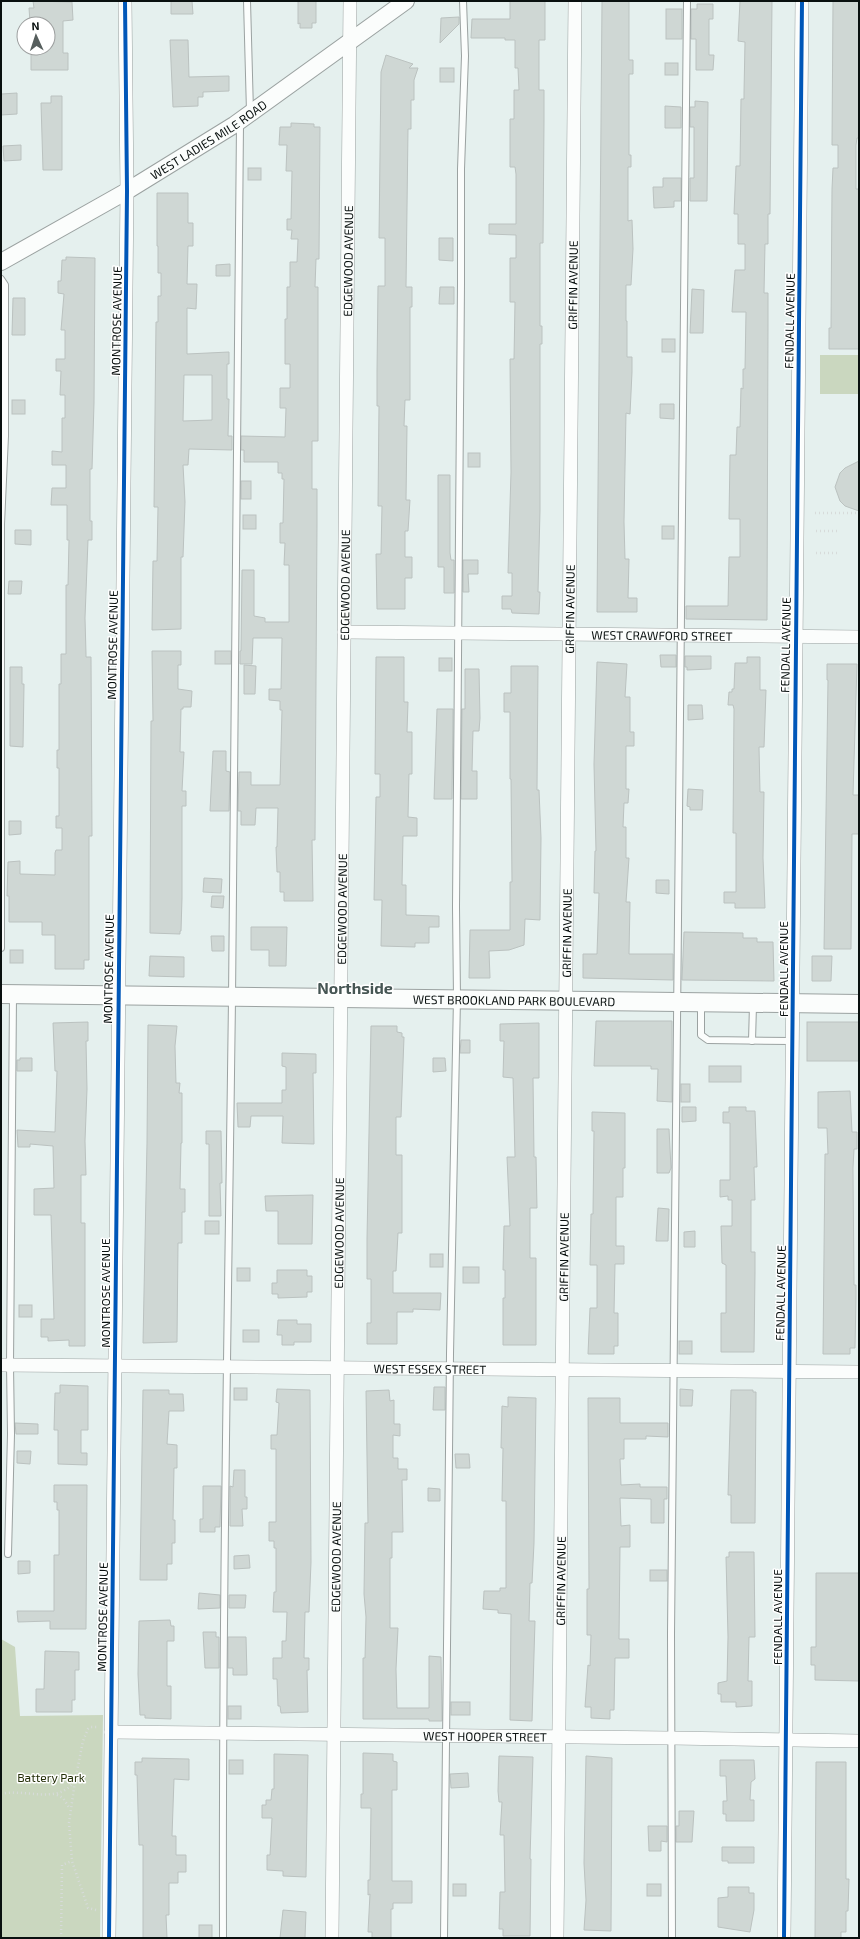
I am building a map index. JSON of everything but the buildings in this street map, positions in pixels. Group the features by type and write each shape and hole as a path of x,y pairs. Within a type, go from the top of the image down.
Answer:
{"main road":[{"name":"WEST BROOKLAND PARK BOULEVARD","path":"7,994 566,999 859,1004"}],"street":[{"name":"MONTROSE AVENUE","path":"109,1938 107,1730 115,1366 117,995 127,191 125,1"},
{"name":"EDGEWOOD AVENUE","path":"332,1938 342,997 350,1"},
{"name":"WEST LADIES MILE ROAD","path":"1,262 127,191 245,117 350,43 406,1"},
{"name":"GRIFFIN AVENUE","path":"557,1938 575,1"},
{"name":"FENDALL AVENUE","path":"784,1938 802,1"},
{"name":"WEST CRAWFORD STREET","path":"344,632 859,637"},
{"name":"WEST ESSEX STREET","path":"6,1365 859,1372"},
{"name":"WEST HOOPER STREET","path":"107,1730 222,1734 335,1734 859,1741"}],"lane":[{"path":"223,1938 222,1734 232,996 235,419 245,117 247,1"},
{"path":"444,1938 450,1369 457,998 456,900 461,169 465,56 463,1"},
{"path":"672,1938 671,1738 687,1"},
{"path":"1,279 5,285 5,436 1,524 1,948"},
{"path":"7,994 6,1365 11,1434 8,1554"},
{"path":"701,1001 701,1035 708,1040 792,1041"},
{"path":"752,1041 753,1002"}],"path":[{"path":"815,513 859,513"},
{"path":"816,531 838,532"},
{"path":"816,553 838,553"},
{"path":"107,1730 91,1727 86,1733 70,1809 69,1832 72,1861 88,1908 93,1910 109,1910"},
{"path":"1,1794 57,1794 67,1789 75,1781"},
{"path":"57,1794 63,1798 70,1809"},
{"path":"61,1938 62,1866 72,1861"}],"green space":[{"path":"820,355 859,355 859,394 820,394"},
{"name":"Battery Park","path":"1,1639 15,1647 20,1716 103,1715 100,1938 1,1938"}],"cycle path":[{"path":"109,1938 127,191 125,1"},
{"path":"784,1938 802,1"}],"district":[{"name":"Northside","path":"355,987"}]}
